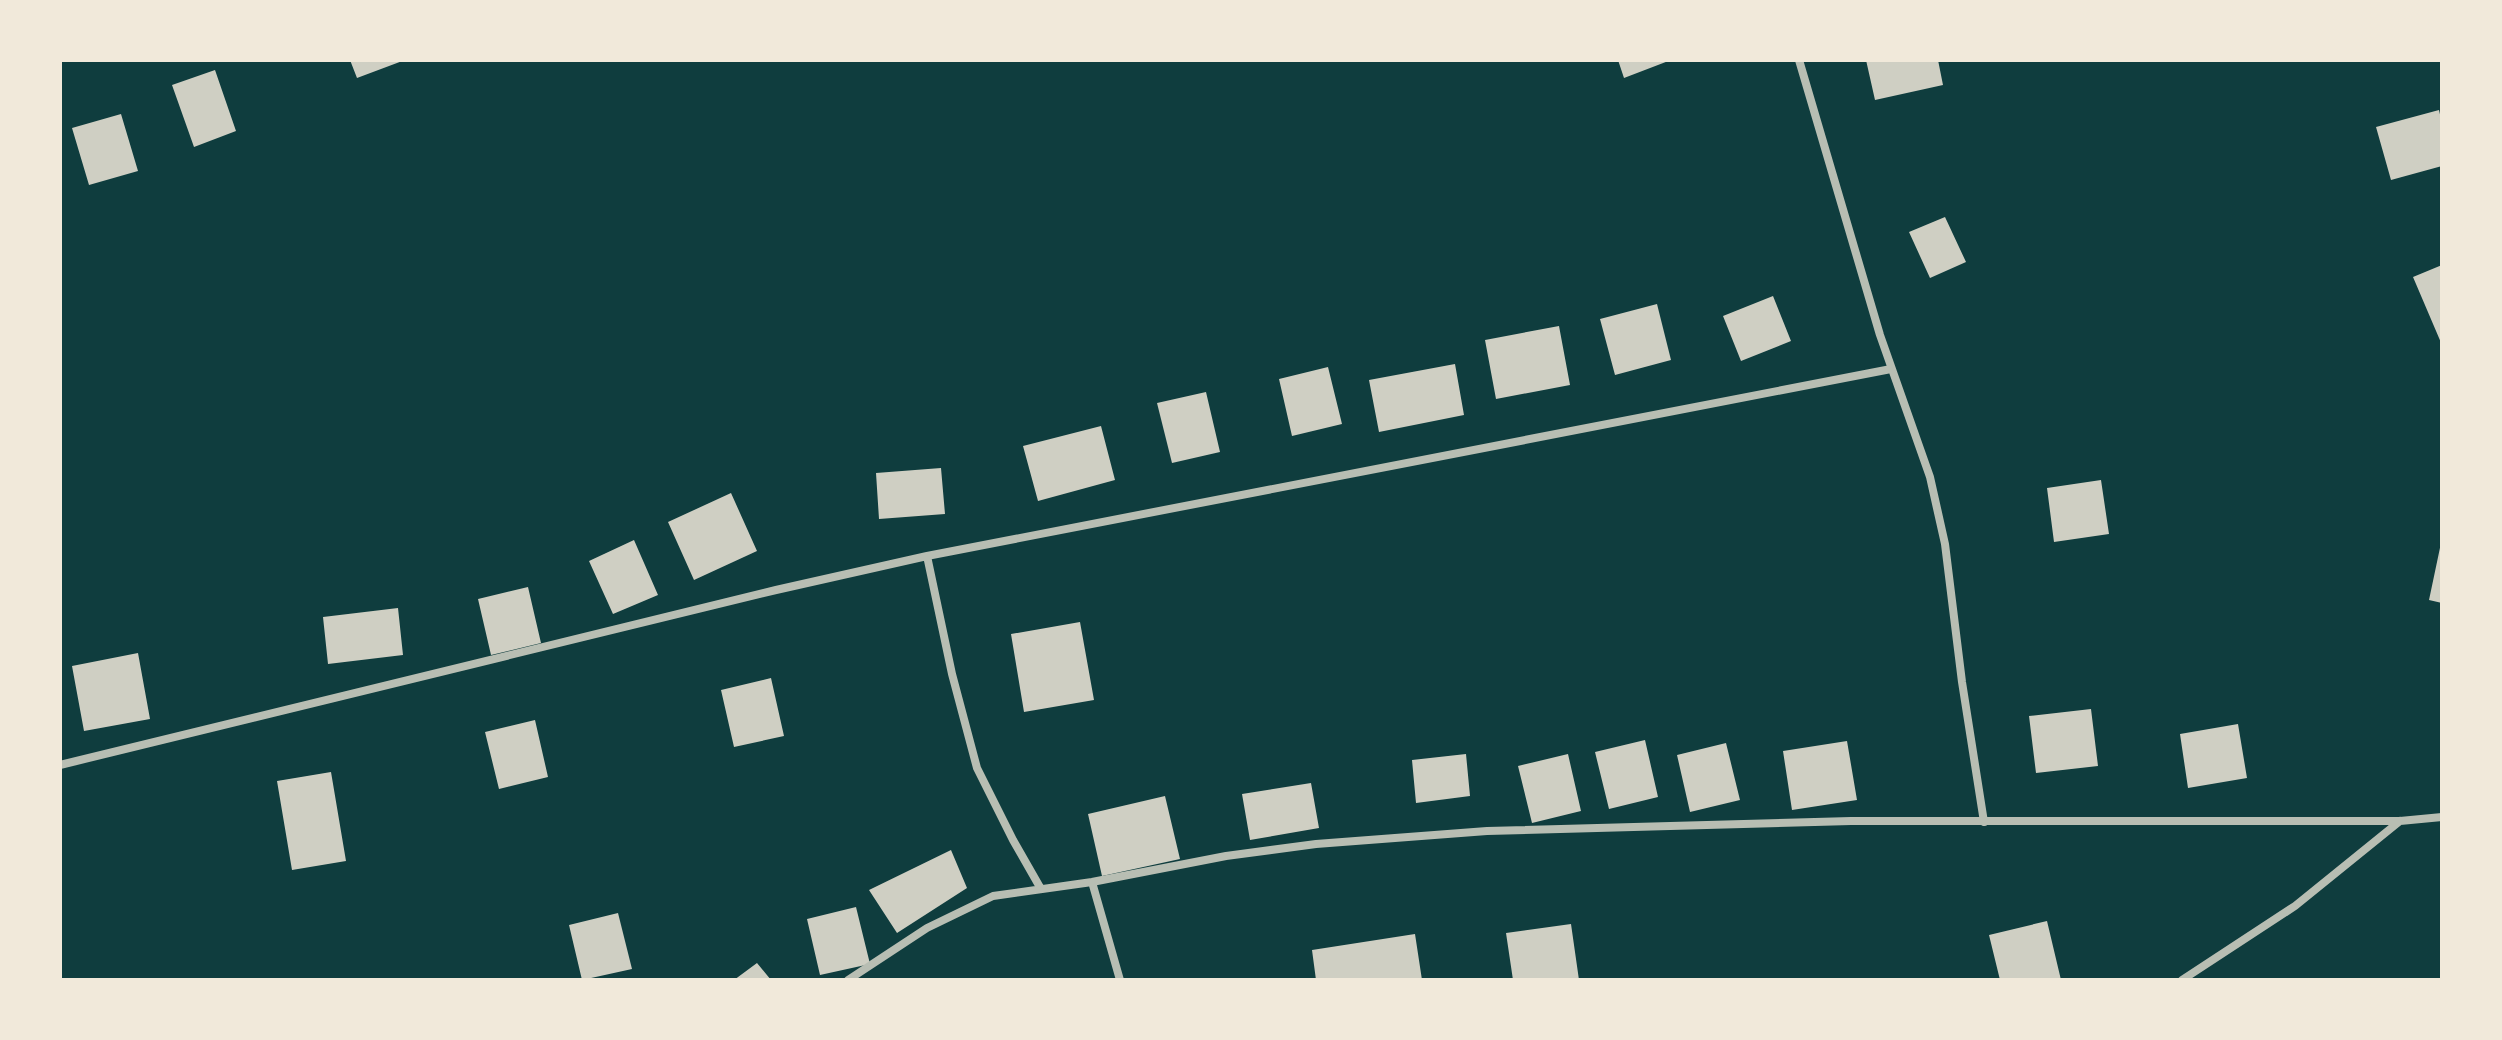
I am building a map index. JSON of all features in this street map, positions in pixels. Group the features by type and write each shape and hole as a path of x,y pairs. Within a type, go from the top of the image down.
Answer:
{"street":[{"path":"1799,60 1891,369 1930,477 1945,544 1984,822"},
{"path":"60,765 927,556 1891,369"},
{"path":"927,556 952,674 977,768 1041,889"},
{"path":"848,980 927,928 993,896 1316,844 1487,831 1851,821 2400,821 2442,817"},
{"path":"2182,980 2295,906 2400,821"},
{"path":"1092,882 1120,980"}],"building":[{"path":"350,60 405,60 357,78"},
{"path":"1618,60 1671,60 1624,78"},
{"path":"1866,60 1938,60 1943,85 1875,100"},
{"path":"215,70 236,131 194,147 172,85"},
{"path":"2439,110 2442,166 2391,180 2376,127"},
{"path":"121,114 138,171 89,185 72,128"},
{"path":"1945,217 1966,262 1930,278 1909,232"},
{"path":"2442,265 2442,345 2413,277"},
{"path":"1773,296 1791,341 1741,361 1723,316"},
{"path":"1657,304 1671,360 1615,375 1600,319"},
{"path":"1559,326 1570,385 1496,399 1485,340"},
{"path":"1455,364 1464,415 1379,432 1369,380"},
{"path":"1328,367 1342,424 1292,436 1279,379"},
{"path":"1206,392 1220,452 1172,463 1157,403"},
{"path":"1101,426 1115,480 1038,501 1023,446"},
{"path":"941,468 945,514 879,519 876,473"},
{"path":"2101,480 2109,534 2054,542 2047,488"},
{"path":"731,493 757,551 694,580 668,522"},
{"path":"634,540 658,595 613,614 589,561"},
{"path":"2442,544 2442,603 2429,600"},
{"path":"528,587 541,643 491,655 478,599"},
{"path":"398,608 403,655 328,664 323,617"},
{"path":"1080,622 1094,700 1024,712 1011,634"},
{"path":"138,653 150,719 84,731 72,666"},
{"path":"771,678 784,736 734,747 721,690"},
{"path":"2091,709 2098,766 2036,773 2029,716"},
{"path":"535,720 548,777 499,789 485,732"},
{"path":"2238,724 2247,778 2188,788 2180,734"},
{"path":"1645,740 1658,797 1609,809 1595,752"},
{"path":"1847,741 1857,800 1792,810 1783,751"},
{"path":"1726,743 1740,800 1690,812 1677,755"},
{"path":"1466,754 1470,796 1416,803 1412,760"},
{"path":"1568,754 1581,811 1532,823 1518,766"},
{"path":"331,772 346,861 292,870 277,781"},
{"path":"1311,783 1319,828 1250,840 1242,794"},
{"path":"1165,796 1180,859 1102,876 1088,814"},
{"path":"951,850 967,888 897,933 869,890"},
{"path":"856,907 870,964 820,975 807,919"},
{"path":"618,913 632,969 582,980 569,925"},
{"path":"2047,921 2061,980 2000,980 1989,935"},
{"path":"1571,924 1579,980 1513,980 1506,933"},
{"path":"1415,934 1422,980 1316,980 1312,950"},
{"path":"757,963 771,980 734,980"}]}
